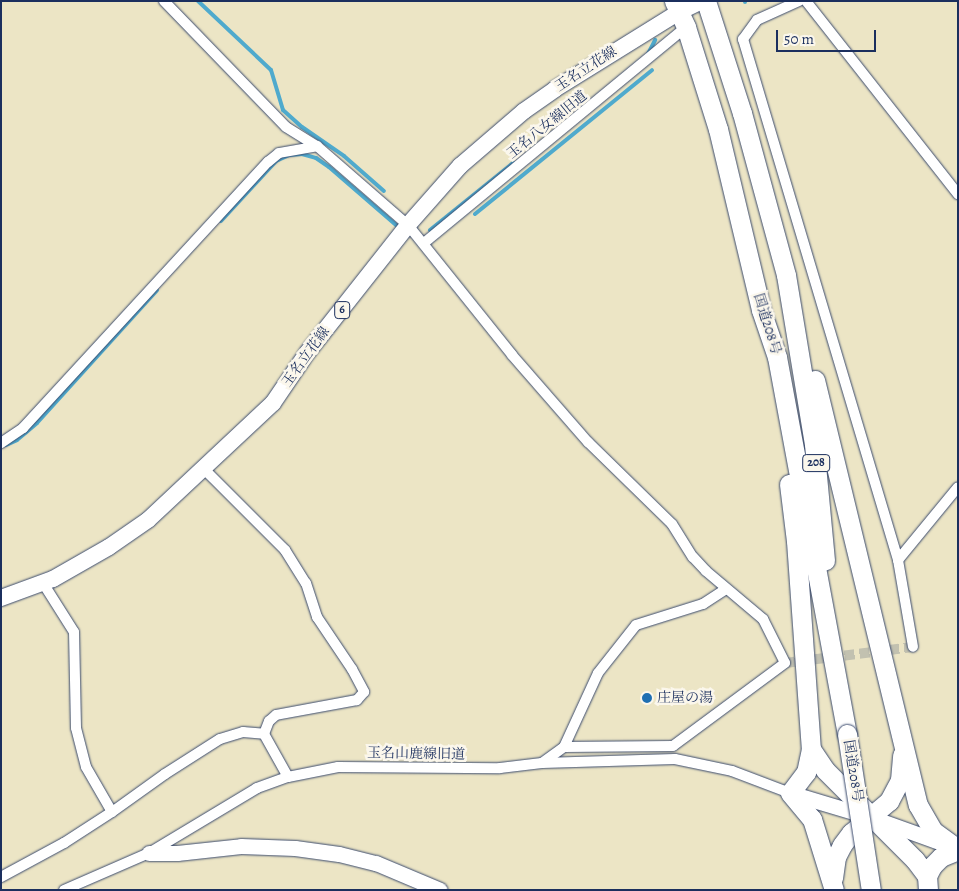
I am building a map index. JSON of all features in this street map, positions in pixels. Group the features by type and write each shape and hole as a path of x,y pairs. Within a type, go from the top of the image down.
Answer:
{"highway":[{"name":"国道208号","path":"704,1 742,113 786,275 814,444 833,653"},
{"name":"国道208号","path":"680,13 718,129 760,310 777,357 833,653 871,890"},
{"path":"786,275 802,325 856,558 918,805 933,831 958,849 941,857 932,866 927,883"},
{"path":"760,310 783,441 796,541 810,749 806,772 790,792 812,818 833,886"},
{"path":"833,886 836,857 842,845 851,833 889,800 900,780 904,745"},
{"path":"810,749 825,770 915,860 927,883"}],"main road":[{"name":"玉名立花線","path":"1,598 44,583 109,547 148,520 272,403 307,353 408,225 460,166 524,111 605,56 704,1"}],"street":[{"path":"164,1 286,127 317,146 408,225 512,355 588,442 672,524 693,557 706,572 763,620 785,663 673,746 564,747"},
{"path":"799,1 757,20 743,39 898,560 913,647"},
{"path":"806,1 958,194"},
{"name":"玉名八女線旧道","path":"424,243 680,13"},
{"path":"1,443 24,428 268,162 279,154 317,146"},
{"path":"204,469 285,550 306,583 317,617 352,669 364,692 357,700 276,715 269,721 264,734"},
{"path":"898,560 956,493"},
{"path":"44,583 74,632 76,728 86,767 112,812"},
{"path":"542,763 564,747 598,673 636,626 703,604 726,588"},
{"path":"1,877 64,843 220,739 243,732 264,734"},
{"path":"264,734 288,777"},
{"name":"玉名山鹿線旧道","path":"64,890 149,853 257,788 288,777 338,766 500,768 542,763 675,759 732,771 790,792"},
{"path":"790,792 870,817 958,849"},
{"path":"149,853 177,853 241,846 295,848 339,854 376,863 440,890"}],"waterway":[{"path":"198,1 271,70 283,110 302,127 344,156 384,191"},
{"path":"648,54 655,40"},
{"path":"475,214 652,70"},
{"path":"221,221 276,161 289,155 302,154 316,158 329,167 396,225"},
{"path":"430,230 513,163"},
{"path":"6,445 17,440 37,423 157,290"}],"tunnel":[{"path":"785,663 913,647"}],"place":[{"name":"庄屋の湯","path":"647,698"}]}
